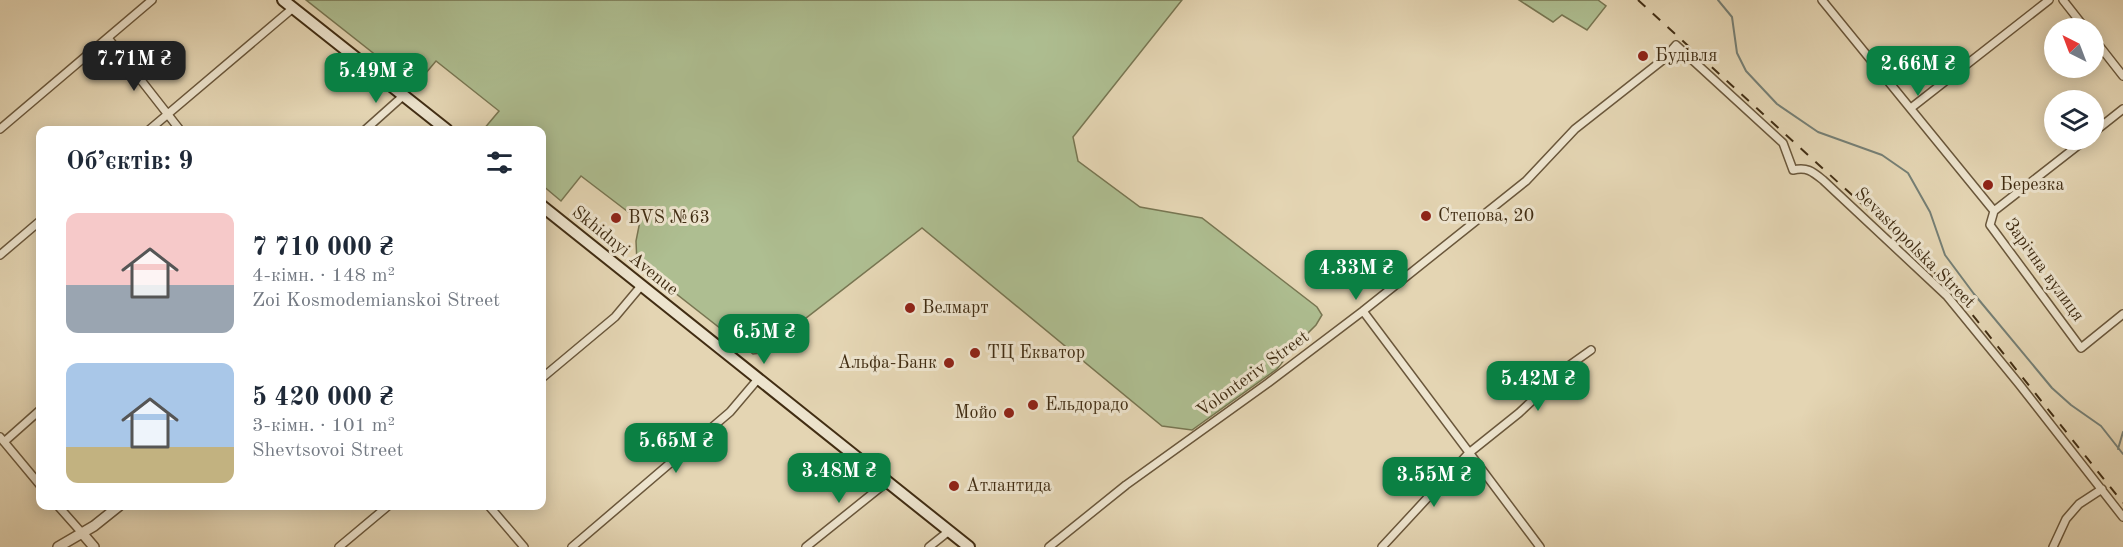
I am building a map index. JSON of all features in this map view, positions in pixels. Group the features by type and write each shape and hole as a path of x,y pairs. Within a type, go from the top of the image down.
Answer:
{"main road":[{"path":"284,0 442,126"},
{"name":"Skhidnyi Avenue","path":"546,209 969,547"}],"street":[{"path":"0,129 152,0"},
{"name":"Зарічна вулиця","path":"1822,0 1994,211 1990,225 2081,348 2123,314"},
{"path":"1911,108 2049,0"},
{"path":"2063,0 2077,18"},
{"path":"154,126 293,8"},
{"path":"108,38 177,126"},
{"name":"Sevastopolska Street","path":"1664,59 1676,45 1783,143 1793,170 1810,169 1947,296 2123,517"},
{"path":"2104,52 2123,76"},
{"name":"Volonteriv Street","path":"1049,547 1126,485 1268,383 1363,311 1526,182 1575,129 1664,59"},
{"path":"369,126 403,96"},
{"path":"2104,124 2123,109"},
{"path":"1994,211 2072,150"},
{"path":"0,255 36,224"},
{"path":"546,375 615,317 641,286"},
{"path":"1363,311 1540,547"},
{"path":"1382,547 1469,453 1535,398 1553,377 1591,350"},
{"path":"572,547 730,412 758,379"},
{"path":"36,413 2,440 36,479"},
{"path":"806,547 887,482"},
{"path":"2053,547 2066,519 2079,504 2102,489"},
{"path":"62,510 94,547"},
{"path":"58,547 94,526 114,510"},
{"path":"339,547 383,510"},
{"path":"492,510 524,547"},
{"path":"929,547 949,531"}],"green space":[{"path":"306,0 1182,0 1073,137 1078,161 1140,207 1202,218 1317,307 1322,315 1277,369 1192,430 1162,426 922,228 761,353 753,354 637,263 636,241 640,221 581,176 561,201 546,188 546,126 486,126 499,111 436,61 415,86"},
{"path":"1519,0 1598,0 1606,6 1587,30 1562,15 1553,22"}],"waterway":[{"path":"1718,0 1732,17 1737,53 1746,71 1777,104 1818,132 1882,155 1908,173 1930,212 1945,255 1974,294 2052,388 2101,426 2123,454"},
{"path":"2118,449 2123,432"}],"railway":[{"path":"1638,0 1920,257 1967,308 2123,503"}],"place":[{"name":"Будівля","path":"1643,56"},
{"name":"Березка","path":"1988,185"},
{"name":"Степова, 20","path":"1426,216"},
{"name":"BVS №63","path":"616,218"},
{"name":"Велмарт","path":"910,308"},
{"name":"ТЦ Екватор","path":"975,353"},
{"name":"Альфа-Банк","path":"949,363"},
{"name":"Ельдорадо","path":"1033,405"},
{"name":"Мойо","path":"1009,413"},
{"name":"Атлантида","path":"954,486"}]}
